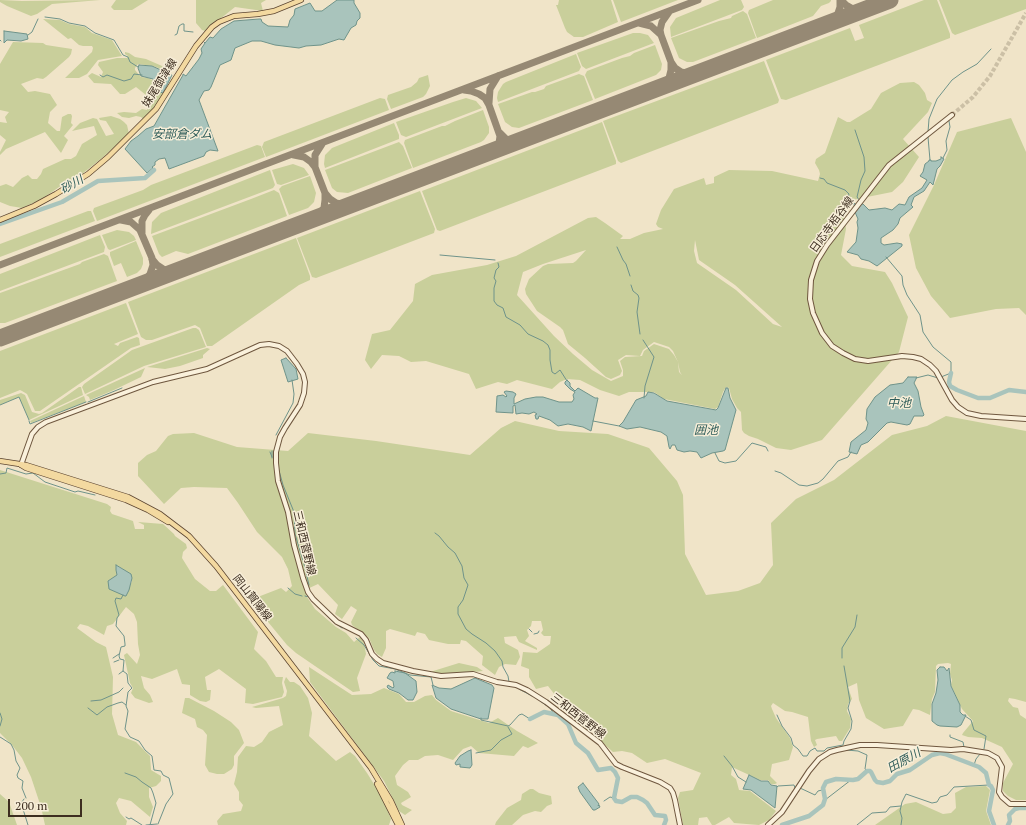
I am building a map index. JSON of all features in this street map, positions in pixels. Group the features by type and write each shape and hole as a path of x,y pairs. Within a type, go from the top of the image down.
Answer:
{"main road":[{"name":"妹尾御津線","path":"0,220 34,206 56,194 88,174 108,157 156,109 196,46 212,27 219,22 234,16 274,12 301,0"},
{"name":"日応寺栢谷線","path":"952,115 889,165 842,224 822,253 814,268 811,280 811,306 815,319 822,333 837,350 855,359 873,361 908,356 921,359 933,368 958,407 971,414 981,416 1026,419"},
{"name":"三和西菅野線","path":"21,465 32,434 38,427 46,422 153,382 208,369 260,345 269,344 279,346 287,351 297,364 303,374 305,382 304,393 300,405 280,437 276,452 276,463 278,481 288,512 294,545 301,571 308,592 313,599 336,622 361,634 366,640 372,654 383,663 413,671 441,676 473,674 497,682 516,685 527,690 546,702 600,743 616,764 666,785 673,793 680,825"},
{"name":"岡山賀陽線","path":"0,461 32,467 128,498 160,514 189,536 216,566 362,756 388,795 402,825"},
{"name":"岡山賀陽線","path":"21,465 26,468 88,487 138,505 168,523 187,538 217,571 368,770 382,792 398,825"},
{"path":"768,825 782,812 809,771 819,759 830,752 860,745 951,750 963,749 988,753 997,758 1002,767 999,792 1002,797 1010,804 1026,804"}],"green space":[{"path":"0,0 100,0 52,4 37,14 31,16 7,6 0,2"},
{"path":"116,0 148,0 132,10 114,10 111,7"},
{"path":"196,0 266,0 261,3 263,11 235,7 205,31 202,30 196,23"},
{"path":"559,0 611,0 618,22 583,37 574,37 567,32 565,28 556,5 558,5"},
{"path":"613,0 678,0 621,22"},
{"path":"720,0 741,0 744,7 742,10 671,37 670,27 676,18"},
{"path":"773,0 831,1 821,6 813,16 757,38 748,13 749,10"},
{"path":"924,0 937,0 950,34 950,38 786,100 781,99 766,60 850,28 855,41 864,38 859,25"},
{"path":"939,0 1026,0 1026,9 955,35 952,33"},
{"path":"743,11 747,14 756,38 693,62 687,62 679,58 671,38 731,18 732,16"},
{"path":"43,19 60,20 69,24 85,27 92,33 112,40 122,56 98,60 87,74 79,78 65,78 92,52 93,48 92,46 79,45 71,38 68,39"},
{"path":"633,33 648,35 654,43 586,69 582,66 577,53"},
{"path":"13,42 43,43 46,45 72,49 69,57 46,77 43,79 37,78 21,84 28,92 35,91 50,94 57,105 50,112 48,123 57,131 60,131 62,117 71,114 71,123 73,125 64,136 68,140 61,153 45,132 6,149 0,155 6,140 0,135 0,122 7,123 5,117 9,112 0,110 0,64"},
{"path":"655,45 662,64 661,70 656,75 595,99 585,75 587,71 630,56"},
{"path":"125,52 135,57 146,59 162,66 165,69 138,64 135,68 141,77 154,81 159,93 163,93 160,102 151,113 143,119 136,116 129,118 122,117 117,113 136,113 142,109 147,110 149,102 146,95 136,87 125,94 120,94 111,84 94,83 88,76 92,73 101,77 103,72 98,65 99,62 117,58 127,58 128,56"},
{"path":"576,54 581,67 579,71 498,102 498,92 506,82"},
{"path":"764,61 779,100 778,103 621,163 618,161 603,121"},
{"path":"579,74 584,76 593,100 519,128 512,127 505,122 498,104 544,89 546,86"},
{"path":"428,75 430,86 423,97 391,109 387,99 388,95 411,87 419,78"},
{"path":"914,82 919,85 925,93 927,100 932,103 928,112 903,139 919,157 903,182 892,192 842,202 846,229 841,255 852,266 885,272 892,283 908,317 899,352 822,440 791,450 776,448 749,436 742,430 741,412 732,399 729,388 726,387 718,407 715,409 664,399 654,392 629,392 619,396 600,390 580,380 567,379 560,382 552,389 517,380 507,384 498,382 476,389 469,374 426,361 411,362 399,356 382,355 371,369 365,360 372,334 390,330 413,301 415,284 432,275 487,265 516,256 588,218 596,217 623,236 620,239 630,239 644,233 663,229 658,227 656,224 661,210 674,189 704,178 706,185 714,183 714,177 729,170 772,171 818,181 820,174 815,163 816,159 825,153 838,117 850,122 871,109 881,93 900,83","holes":["695,240 699,260 735,285 782,327 773,324 736,290 697,263 694,251","586,250 573,263 548,264 543,266 529,279 525,289 526,294 537,311 560,327 563,330 568,344 606,377 611,379 620,375 622,371 618,360 626,355 640,356 643,350 654,342 669,347 673,351 678,362 669,349 654,344 644,351 642,356 625,357 620,361 623,370 623,376 611,381 592,370 573,354 554,336 517,295 523,272"]},
{"path":"380,98 385,99 389,110 266,157 262,147 264,142"},
{"path":"466,98 476,101 482,108 406,137 401,135 396,122"},
{"path":"483,110 489,127 489,133 484,140 413,168 404,143 405,140 445,126"},
{"path":"111,116 120,119 127,125 129,134 82,174 62,185 42,199 22,208 10,206 0,202 0,186 6,184 13,187 22,178 28,175 32,179 37,179 43,169 65,159 71,159 76,156 82,144 97,135 94,126 72,131 80,123 93,118 97,119 106,136 114,134 106,121 100,120 99,118"},
{"path":"1011,118 1026,152 1026,315 1019,308 996,309 950,318 931,296 916,268 909,235 934,185 957,132"},
{"path":"602,122 616,164 440,231 437,230 422,191"},
{"path":"394,123 399,139 325,168 325,155 332,148"},
{"path":"399,142 403,146 412,168 348,193 337,192 332,188 325,170"},
{"path":"257,145 261,146 265,157 97,221 93,211 94,208"},
{"path":"293,164 304,168 309,175 281,185 277,184 272,170"},
{"path":"270,170 275,185 273,188 151,234 152,222 161,213"},
{"path":"310,176 316,193 314,202 308,208 289,215 279,189 282,186"},
{"path":"274,190 279,193 287,216 188,254 176,251 162,257 159,254 152,236"},
{"path":"420,191 435,229 434,233 316,278 312,277 297,238"},
{"path":"91,211 95,221 0,257 0,244"},
{"path":"117,230 129,232 136,240 110,250 108,249 102,235"},
{"path":"100,235 105,247 104,252 0,291 0,274"},
{"path":"296,238 310,276 310,280 299,285 212,346 207,346 200,328 195,325 152,340 146,340 141,337 128,302"},
{"path":"136,241 143,258 143,264 137,273 127,277 121,263 114,266 110,252"},
{"path":"104,254 108,256 117,281 5,323 0,323 0,293"},
{"path":"126,303 138,334 114,344 118,346 120,343 137,337 139,338 140,345 131,348 40,411 35,411 27,394 20,390 0,398 0,351"},
{"path":"193,328 199,330 206,347 144,366 85,394 82,387 84,384 132,350"},
{"path":"207,348 210,349 203,355 203,358 180,366 165,369 147,367"},
{"path":"145,368 141,377 114,390 90,400 86,395"},
{"path":"81,387 83,395 29,420 19,397 0,405 0,400 21,393 25,395 32,412 39,414"},
{"path":"84,396 86,402 31,423 30,421"},
{"path":"946,416 1026,431 1026,702 1009,698 1008,701 1013,707 1018,708 1020,715 1026,719 1026,800 1016,800 1008,796 1003,791 1003,783 1013,764 1002,747 982,738 962,735 973,721 962,709 951,685 951,664 948,663 938,664 936,666 935,692 932,699 930,715 913,709 903,726 884,729 866,718 859,700 857,683 848,687 852,699 848,704 847,711 851,719 850,728 842,741 839,741 836,736 817,739 815,740 817,745 814,747 811,741 808,717 785,711 773,703 771,706 776,718 790,738 793,747 789,760 772,764 770,776 777,783 771,784 768,780 760,780 732,767 731,775 736,779 739,790 750,791 776,811 769,820 759,825 734,823 729,817 715,825 712,825 707,817 699,818 698,825 683,825 678,798 680,792 693,790 701,773 665,759 647,763 632,753 622,751 613,752 594,735 594,731 589,728 588,730 572,718 570,709 559,700 548,686 536,689 529,677 529,669 521,666 523,652 537,653 550,644 551,636 544,636 541,633 543,630 541,621 532,621 531,626 527,630 529,636 525,641 537,648 537,650 519,642 516,636 504,637 505,643 518,650 520,657 516,665 505,664 499,667 495,675 482,665 483,656 466,641 461,640 460,644 448,644 429,640 425,634 417,632 415,636 390,629 386,631 386,648 382,657 374,650 369,638 352,625 351,622 357,610 351,606 342,619 335,614 338,605 318,584 305,590 307,597 315,609 336,627 346,633 354,642 360,637 364,643 366,654 357,678 360,691 353,692 296,653 287,645 250,600 281,588 286,592 292,586 288,569 282,557 257,532 227,488 181,488 164,504 138,476 138,463 147,455 156,451 168,436 173,434 194,433 237,447 288,451 308,433 376,441 470,455 501,428 515,421 559,431 608,434 649,448 677,481 683,495 685,554 706,595 738,591 760,583 773,565 771,523 796,499 834,480 892,435 927,426"},
{"path":"0,470 107,504 111,507 110,511 112,514 133,521 135,529 144,529 144,525 138,522 163,524 186,544 187,548 183,552 182,558 195,579 210,591 216,591 223,585 258,632 254,649 266,661 276,677 283,677 282,683 284,692 282,697 253,704 245,703 246,689 219,669 205,677 207,690 211,690 210,700 206,702 200,701 190,695 190,685 182,684 177,669 152,679 141,676 144,688 150,695 153,702 149,703 135,698 131,693 133,688 130,683 124,655 127,653 137,664 140,655 137,622 134,614 126,607 113,624 107,626 104,635 88,626 80,624 77,628 96,642 106,647 113,677 112,714 118,735 136,742 150,756 151,770 161,776 161,781 156,786 149,788 149,797 153,807 150,817 131,801 119,798 116,803 120,813 127,821 126,825 45,825 31,777 22,758 0,733","holes":["116,566 131,575 132,581 126,595 108,581 117,576"]},
{"path":"459,663 477,667 483,671 444,675 430,672"},
{"path":"309,667 352,695 371,694 384,688 399,694 406,702 414,702 425,696 432,695 436,700 451,711 489,723 498,718 538,743 528,748 523,746 514,756 479,753 471,746 463,749 453,760 438,755 425,756 418,760 409,760 403,765 395,776 397,785 408,792 411,797 401,803 412,810 405,815 399,811 384,781 310,682"},
{"path":"286,677 290,682 294,682 300,686 308,698 312,713 309,736 336,761 350,752 355,756 382,797 391,819 389,825 218,825 217,821 223,814 241,811 243,805 239,800 239,792 234,784 237,772 238,757 246,746 254,747 262,742 269,732 283,725 279,706 252,707 286,696 287,691 284,682"},
{"path":"185,698 189,698 214,711 231,722 239,730 244,743 234,756 234,765 232,769 224,774 209,772 205,765 207,735 203,730 197,727 195,719 182,713"},
{"path":"986,786 990,790 986,811 991,825 875,825 905,804 916,802 943,814 951,813 956,808 955,793 966,787"},
{"path":"530,789 551,796 552,804 547,806 541,812 535,811 523,815 512,825 495,825 507,808 521,800 522,794"},
{"path":"0,794 9,802 17,825 0,825"}],"water":[{"name":"安部倉ダム","path":"337,0 354,0 354,3 360,13 360,18 356,25 351,28 344,40 339,39 321,45 299,48 275,45 261,41 252,41 235,48 231,60 220,65 211,87 209,90 204,91 199,100 218,151 210,150 206,152 204,156 169,169 165,158 159,159 155,162 155,165 152,167 153,168 147,173 125,149 131,141 146,129 154,126 183,74 186,76 199,59 202,53 201,49 210,37 213,38 221,29 234,21 261,19 262,22 268,26 288,27 290,20 294,15 295,9 310,3 315,11 322,11"},
{"path":"4,31 27,34 28,39 21,41 7,40 4,43"},
{"path":"139,65 152,66 172,75 163,93 160,92 161,90 153,79 141,76 138,68"},
{"path":"941,157 944,159 937,169 933,185 930,182 924,191 914,197 911,205 913,207 900,218 898,224 893,230 881,238 881,243 884,245 897,243 902,244 902,246 877,266 869,261 861,259 858,255 847,252 856,242 858,228 858,219 854,205 851,201 855,204 863,204 869,210 885,208 892,210 899,204 905,205 909,197 922,188 927,180 920,176 923,172 925,164 929,160 936,161 941,159"},
{"path":"286,358 296,369 298,379 288,382 281,360"},
{"name":"中池","path":"908,377 917,377 914,383 918,391 924,415 914,416 910,424 907,425 891,422 887,423 868,442 861,445 857,454 849,452 851,442 866,430 868,423 866,419 867,409 875,397 890,385 903,383"},
{"path":"567,380 575,391 578,388 595,398 598,398 591,431 583,427 568,424 558,426 550,420 539,416 538,419 536,419 535,415 537,414 534,412 529,414 516,414 515,405 513,406 513,413 496,412 497,396 503,395 506,397 507,396 504,392 506,391 516,394 514,404 525,399 536,397 543,397 559,402 572,402 575,392 565,384"},
{"name":"囲池","path":"726,388 728,388 730,398 736,410 725,450 723,451 712,453 701,458 697,452 684,452 677,450 675,445 672,445 670,449 667,436 661,432 640,427 627,429 619,426 636,400 646,396 648,392 654,393 667,401 716,410"},
{"path":"116,565 131,574 132,578 126,596 109,589 108,581 117,575"},
{"path":"940,667 944,667 947,671 949,668 951,686 960,705 960,712 963,715 966,715 961,725 957,727 940,726 932,721 932,704 936,693 938,680 937,670"},
{"path":"395,671 405,673 416,681 417,692 413,700 408,700 399,693 387,687 388,685 393,688 394,687 393,681 387,678 390,673 395,673"},
{"path":"475,678 492,685 494,688 488,719 481,719 451,709 436,698 432,685 439,688 451,689"},
{"path":"471,750 472,765 470,768 460,767 460,764 456,765 455,763 460,756"},
{"path":"749,775 761,781 768,781 771,785 777,786 775,808 751,790 743,789"},
{"path":"583,783 599,804 598,806 599,805 600,807 595,810 593,810 580,792 578,787"}],"waterway":[{"path":"45,17 60,19 69,23 85,26 95,33 114,40 123,55 128,57 130,62 138,67"},
{"path":"28,35 32,32 38,19"},
{"path":"175,35 177,34 179,26 182,24 184,24 184,31 193,32"},
{"path":"928,132 929,119 937,99 952,80 977,64 991,49"},
{"path":"100,75 103,77 107,75 124,81 131,79 134,74 142,75"},
{"path":"943,158 947,150 946,141 950,127 949,121"},
{"path":"855,130 864,157 865,171 857,197 860,201"},
{"path":"928,137 930,160"},
{"name":"砂川","path":"0,224 62,202 98,181 145,178 154,170"},
{"path":"820,178 824,179 827,183 845,190 849,194 848,198 851,201"},
{"path":"617,247 626,264 630,276"},
{"path":"440,255 495,260"},
{"path":"886,257 902,276 903,285 907,295 920,315 923,332 933,347 951,362 951,373 941,377"},
{"path":"498,263 499,267 496,270 494,278 496,281 494,288 494,301 497,305 503,308 506,317 520,325 528,334 548,345 550,350 552,372 555,374 560,370 567,381"},
{"path":"631,285 633,291 639,298 637,312 640,334"},
{"path":"643,340 654,357 645,386 644,398"},
{"path":"951,373 949,382 950,386 978,398 990,398 1009,390 1026,392"},
{"path":"916,378 928,375 938,378"},
{"path":"276,435 293,403 294,394 292,380"},
{"path":"88,402 122,388"},
{"path":"0,405 19,397 29,420"},
{"path":"29,421 30,424 86,402"},
{"path":"593,421 619,426"},
{"path":"715,453 719,461 725,463 736,461 752,443 766,447 768,451"},
{"path":"272,451 272,458"},
{"path":"270,452 272,457"},
{"path":"775,471 781,473 799,485 807,486 818,483 838,461 848,457 851,452"},
{"path":"278,467 283,485 294,512 295,534 309,585"},
{"path":"0,474 6,473 7,468 26,474 33,473 45,482 75,492 78,491 95,495"},
{"path":"435,533 455,553 462,566 464,578 468,585 463,600 458,607 458,614 466,629 495,651 502,661 509,682"},
{"path":"288,588 295,594 302,596"},
{"path":"123,595 121,599 116,598 115,601 119,615 116,626 124,636 125,644 125,646 121,647 119,656 120,659 124,660 123,671 127,674 128,683 132,688 128,692 126,706 128,711 125,729 130,737 139,741 145,750 152,756 154,770 161,771 163,775 169,778 173,794 166,804 158,824"},
{"path":"305,596 309,597"},
{"path":"314,602 332,621 342,628"},
{"path":"842,658 842,648 855,627 857,615"},
{"path":"529,629 532,632"},
{"path":"534,634 538,633 539,631"},
{"path":"356,638 364,645 373,660 379,666 395,669 410,675 431,677 433,685"},
{"path":"113,658 119,654"},
{"path":"114,662 119,660"},
{"path":"777,715 782,726 791,738 793,745 803,756 807,756 810,751 815,748 817,751 824,751 827,748 843,745 851,729 852,721 848,708 850,701 844,666"},
{"path":"119,674 123,671"},
{"path":"91,701 101,700 119,692 123,688"},
{"path":"519,689 532,696"},
{"path":"540,701 550,708 554,714"},
{"path":"88,708 97,715 107,707 118,703 122,702 126,705"},
{"name":"田原川","path":"530,719 544,712 558,715 568,724 576,743 588,753 598,770 611,768 615,772 618,778 614,798 616,801 622,802 631,797 637,797 647,803 655,815 665,816 666,820 664,825"},
{"path":"0,713 2,719 0,726"},
{"path":"481,718 481,720 508,726 522,714 530,719"},
{"path":"965,716 971,720 974,730 986,736 984,749"},
{"path":"476,753 491,750 501,740 512,734 508,727"},
{"path":"950,735 950,737 963,742 964,747"},
{"path":"0,737 11,744 14,750 16,761 20,768 17,775 18,778 23,781 22,788 26,798"},
{"path":"846,750 858,751 867,755 865,769 867,771"},
{"name":"田原川","path":"782,825 809,816 823,805 825,799 823,788 826,782 836,779 858,779 867,771 870,771 877,782 883,783 890,781 897,774 910,770 932,755 940,753 979,767 986,773 989,785 993,790 989,811 994,825"},
{"path":"974,765 980,754"},
{"path":"724,756 738,777 746,782"},
{"path":"125,773 136,777 151,788 156,803 150,825"},
{"path":"825,800 851,780"},
{"path":"777,787 794,785 795,788"},
{"path":"901,825 902,818 900,811 906,794 932,803 937,802 940,797 947,795 954,787 989,785"},
{"path":"800,788 815,795 818,791 822,790"},
{"path":"604,801 610,797 614,798"},
{"path":"24,799 22,806 28,825"},
{"path":"857,825 872,813 886,812 890,807 901,806"},
{"name":"田原川","path":"1008,825 1010,821 1009,815 1015,809 1026,808"},
{"path":"126,817 129,819 131,818 142,825"},
{"path":"146,825 157,824"}],"taxiway":[{"path":"0,265 698,0"},
{"path":"824,25 837,16 840,7 840,0"},
{"path":"841,0 853,9 859,10 868,8"},
{"path":"669,12 662,22 660,30 671,62 675,68 681,72 690,74 698,73"},
{"path":"639,23 651,26 661,35"},
{"path":"656,89 665,83 669,78 671,62"},
{"path":"489,103 490,89 498,76"},
{"path":"464,90 479,94 485,98 489,105 500,136 499,144 489,152"},
{"path":"500,133 507,140 518,141"},
{"path":"315,167 315,155 322,144"},
{"path":"294,155 304,157 311,162 315,167 325,193 324,208 312,220"},
{"path":"325,193 336,203 345,205 354,204"},
{"path":"142,233 142,221 149,210"},
{"path":"121,220 131,222 140,230 152,258 153,265 150,274 145,281 139,285"},
{"path":"152,259 163,269 170,271 178,270"},
{"path":"0,335 6,336"}],"runway":[{"path":"0,338 890,0"}],"tunnel":[{"path":"952,115 973,97 990,76 1026,13"}]}
